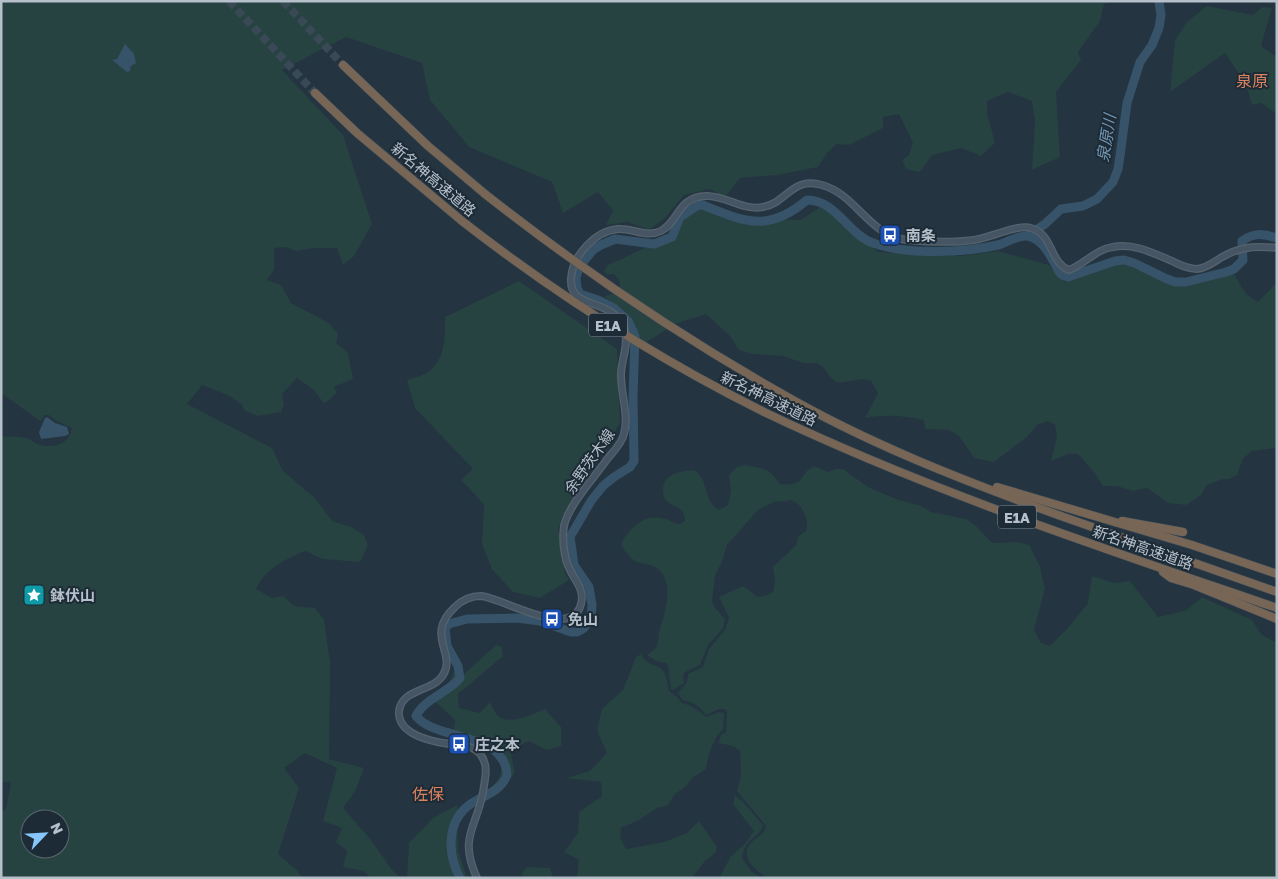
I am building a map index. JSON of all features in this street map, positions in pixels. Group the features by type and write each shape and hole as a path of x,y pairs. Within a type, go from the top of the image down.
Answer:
{"highway":[{"name":"新名神高速道路","path":"343,65 428,146 534,233 593,276 730,365 811,411 873,442 1014,499 1277,592"},
{"name":"新名神高速道路","path":"315,93 372,145 462,221 546,285 690,374 764,412 860,457 958,496 1277,608"},
{"path":"873,442 1002,489 1192,545 1277,574"},
{"path":"1083,514 1183,532"},
{"path":"1155,566 1171,578 1194,585 1277,620"}],"main road":[{"name":"余野茨木線","path":"477,878 471,863 468,839 482,802 486,773 485,762 480,753 470,746 444,743 418,736 407,730 399,719 399,710 406,698 433,684 443,676 446,663 440,637 442,624 452,610 465,600 475,596 486,596 525,611 558,619 571,617 579,610 582,598 581,591 568,568 564,526 575,503 622,441 626,425 621,375 626,333 618,317 607,308 580,300 573,292 570,281 573,267 586,246 607,231 617,229 633,230 643,234 659,232 667,226 684,204 700,196 709,195 738,205 756,208 766,207 775,203 798,185 819,183 838,192 850,201 868,220 880,229 900,238 926,241 970,240 985,238 1024,227 1036,230 1046,237 1059,265 1069,270 1078,267 1103,249 1112,247 1133,246 1194,269 1208,266 1228,254 1248,247 1277,248"}],"green space":[{"path":"1,1 1112,1 1104,4 1100,21 1078,52 1081,60 1056,92 1060,157 1032,170 1035,121 1032,101 1008,92 987,101 987,113 995,143 981,156 961,148 932,155 920,172 906,169 902,160 909,155 913,143 899,114 883,117 883,128 849,145 837,144 827,153 818,167 777,175 740,178 725,197 710,189 684,195 666,217 649,230 628,222 606,225 613,210 598,192 563,213 552,182 469,147 430,100 422,63 346,37 282,70 343,135 372,224 354,256 343,265 337,248 314,248 296,251 286,247 274,248 274,270 267,280 281,285 291,303 329,323 338,334 336,343 348,353 353,379 334,387 337,393 324,404 314,390 297,378 282,394 284,404 281,412 258,416 245,411 242,405 230,396 202,385 187,404 272,448 283,471 315,498 332,521 351,527 364,535 368,545 360,562 323,559 305,551 270,570 256,589 272,598 283,596 294,606 315,608 324,619 330,662 329,759 364,768 356,790 343,808 371,840 392,870 401,878 371,878 363,871 343,867 347,851 336,842 342,828 323,821 337,768 305,753 284,768 299,788 278,854 298,871 302,878 1,878 1,812 6,809 11,782 1,782 1,436 23,437 38,444 51,446 65,441 72,428 56,421 49,415 45,415 40,421 1,393"},
{"path":"1207,6 1253,15 1262,7 1272,8 1261,46 1277,57 1277,114 1261,103 1252,105 1246,84 1225,53 1170,92 1175,40 1187,22"},
{"path":"822,206 878,252 960,256 998,251 1049,265 1065,282 1118,264 1134,267 1164,282 1180,286 1234,274 1246,294 1258,302 1277,282 1277,448 1252,451 1243,459 1237,475 1207,485 1201,495 1186,505 1168,503 1147,488 1133,491 1117,486 1103,486 1094,472 1078,454 1068,454 1051,461 1057,437 1055,425 1048,421 1037,425 1027,437 994,462 974,458 959,436 949,430 925,429 924,420 895,416 865,418 878,393 871,381 862,379 838,383 831,378 823,367 816,363 803,363 783,356 752,354 739,350 730,336 706,314 675,324 639,347 636,347 633,323 624,311 603,296 617,292 620,286 614,274 607,274 604,271 608,265 647,247 667,234 683,218 702,208 770,219 800,220"},
{"path":"519,281 617,349 620,423 563,516 558,529 565,573 569,580 540,598 513,592 492,569 482,544 484,504 461,480 473,469 415,408 407,380 427,373 439,360 445,332 445,317"},
{"path":"744,465 769,472 780,484 798,482 814,466 828,472 835,469 843,469 868,487 896,499 921,506 931,512 966,519 976,526 992,543 1018,542 1029,545 1040,567 1045,589 1034,630 1041,643 1050,646 1088,603 1092,576 1114,583 1130,581 1158,617 1185,611 1202,597 1252,620 1262,635 1277,643 1277,878 767,878 762,875 749,862 747,851 754,840 763,833 766,826 737,791 741,776 740,751 733,746 718,743 721,735 726,732 727,712 725,709 719,709 706,715 696,705 682,700 678,693 687,682 688,674 703,667 709,649 725,630 729,618 719,597 743,586 758,597 773,592 775,581 773,567 796,545 799,536 807,530 807,521 804,513 796,502 790,500 784,502 776,501 758,510 727,545 715,576 712,601 725,619 723,628 708,645 700,665 685,672 683,674 684,683 673,690 671,689 668,665 648,656 657,646 665,613 667,587 665,579 655,567 637,562 626,553 621,544 632,528 642,521 661,518 680,524 685,521 683,512 668,502 664,496 664,483 671,476 679,472 694,470 702,479 710,501 719,510 728,505 731,491 729,475 737,467"},
{"path":"496,645 502,647 503,656 458,694 459,708 480,713 490,702 498,716 509,720 522,718 545,709 561,727 561,746 547,750 529,741 510,750 515,773 499,791 491,787 501,773 502,756 477,742 453,735 455,720 433,701 432,695 450,681 455,669 464,674"},
{"path":"641,654 647,661 662,670 669,691 682,703 695,708 706,717 719,712 724,713 723,729 711,748 706,769 692,778 685,787 675,794 668,805 657,808 639,820 621,828 620,838 626,849 664,842 687,833 699,821 717,847 716,852 705,861 692,878 577,878 579,860 564,852 578,833 579,812 602,796 601,782 566,778 590,771 607,753 597,730 602,709 623,690 636,657"},
{"path":"735,796 742,801 763,825 759,833 746,846 742,858 751,871 761,878 719,878 731,856 745,844 754,831 733,804"},
{"path":"457,805 458,850 467,878 407,878 409,843 433,818"},
{"path":"527,867 550,868 553,878 525,878 521,874"}],"water":[{"path":"125,44 134,54 136,63 127,72 112,60 117,59"},
{"path":"47,417 55,423 67,427 69,434 41,439 39,432"}],"waterway":[{"name":"泉原川","path":"1030,234 1045,224 1061,209 1083,206 1097,199 1113,182 1118,169 1127,103 1140,62 1152,45 1159,28 1161,15 1159,1"},
{"path":"460,878 451,848 451,838 457,818 472,803 497,789 507,775 503,761 495,751 468,738 438,730 425,724 416,716 430,700 449,688 460,678 458,666 447,646 445,628 449,624 467,619 517,618 540,621 571,632 577,632 584,628 591,618 592,605 589,587 574,565 570,537 591,501 603,486 630,467 634,461 633,396 635,336 628,321 614,308 580,294 577,288 576,278 579,267 593,250 615,239 654,244 672,237 680,217 700,204 742,219 767,221 793,211 807,200 817,201 826,205 864,239 886,247 902,250 935,252 968,250 998,245 1020,237 1032,237 1044,247 1060,273 1068,277 1115,261 1124,260 1175,282 1186,282 1234,269 1243,260 1242,241 1246,238 1259,235 1277,238"}],"tunnel":[{"path":"229,1 315,93"},
{"path":"283,1 343,65"}],"place":[{"name":"南条","path":"890,235"},
{"name":"鉢伏山","path":"34,595"},
{"name":"免山","path":"552,619"},
{"name":"庄之本","path":"459,744"}],"district":[{"name":"泉原","path":"1252,81"},
{"name":"佐保","path":"428,794"}]}
